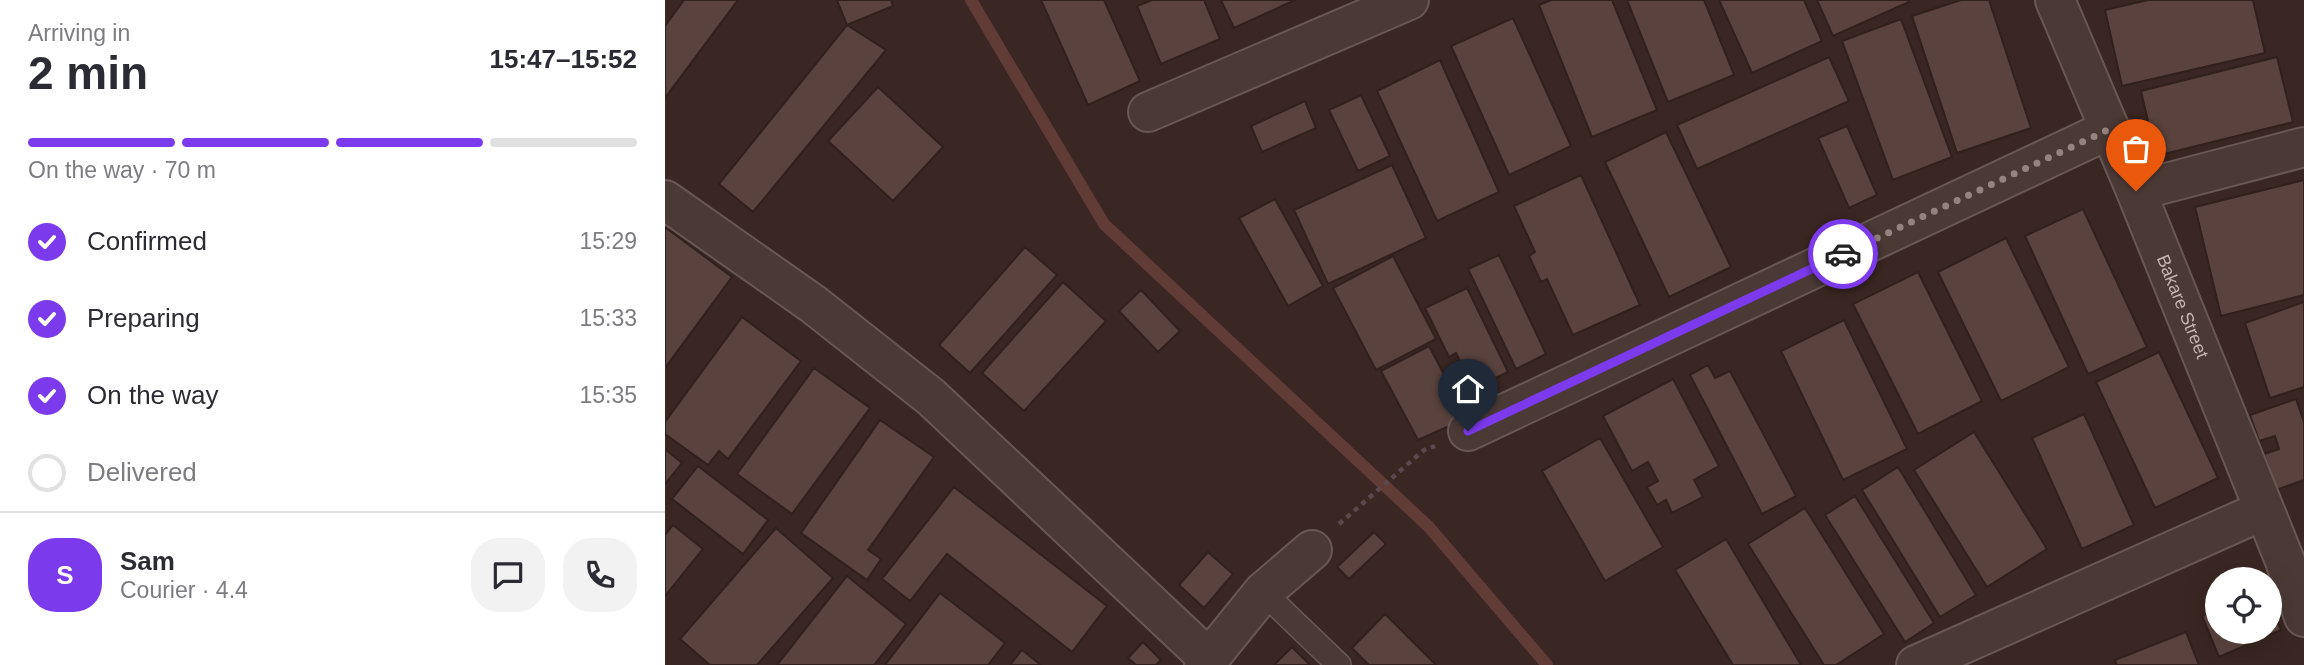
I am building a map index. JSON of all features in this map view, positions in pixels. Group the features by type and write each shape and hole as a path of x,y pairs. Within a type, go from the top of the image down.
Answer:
{"street":[{"path":"1148,111 1409,0"},
{"name":"Bakare Street","path":"2055,0 2136,191 2304,617"},
{"path":"1468,431 2110,129"},
{"path":"2136,191 2304,147"},
{"path":"665,200 813,304 931,397 1207,662 1263,592 1311,550"},
{"path":"1916,665 2264,510"}],"lane":[{"path":"1263,592 1339,665"}],"path":[{"path":"1352,513 1424,450"}],"building":[{"path":"684,0 738,0 665,98 665,26"},
{"path":"837,0 891,0 893,6 847,25"},
{"path":"1041,0 1104,0 1140,81 1088,105"},
{"path":"1152,0 1204,0 1220,39 1161,64 1137,6"},
{"path":"1221,0 1295,0 1234,28"},
{"path":"1551,0 1612,0 1657,110 1592,137 1539,5"},
{"path":"1627,0 1704,0 1734,75 1668,102"},
{"path":"1719,0 1804,0 1822,41 1752,73"},
{"path":"1817,0 1908,0 1909,2 1833,36"},
{"path":"1961,0 1989,0 2031,128 1957,153 1912,16"},
{"path":"2148,0 2253,0 2265,53 2122,86 2105,10"},
{"path":"1513,18 1571,146 1509,175 1451,46"},
{"path":"1901,19 1952,157 1893,180 1842,41"},
{"path":"847,25 886,50 753,212 719,184"},
{"path":"1829,57 1849,101 1697,169 1677,125"},
{"path":"2277,57 2293,122 2156,156 2141,91"},
{"path":"1440,60 1499,192 1437,221 1377,91"},
{"path":"878,87 943,147 893,201 828,141"},
{"path":"1361,95 1390,156 1358,171 1329,110"},
{"path":"1305,101 1316,128 1262,152 1251,126"},
{"path":"1847,126 1877,195 1849,208 1818,138"},
{"path":"1666,132 1731,267 1669,297 1605,162"},
{"path":"1392,165 1426,238 1328,284 1294,210"},
{"path":"1581,175 1640,305 1573,335 1547,279 1541,282 1529,256 1535,252 1514,206"},
{"path":"2304,180 2304,295 2221,316 2195,207"},
{"path":"1275,199 1323,286 1288,306 1239,218"},
{"path":"2083,209 2147,347 2088,374 2025,236"},
{"path":"665,227 732,277 665,368"},
{"path":"2006,238 2069,367 2001,401 1938,272"},
{"path":"1025,247 1057,275 970,373 939,345"},
{"path":"1499,255 1546,354 1516,369 1468,269"},
{"path":"1393,256 1436,339 1376,370 1333,288"},
{"path":"1918,272 1982,401 1918,434 1853,304"},
{"path":"1063,282 1106,321 1024,411 982,373"},
{"path":"1467,288 1508,372 1473,389 1456,353 1449,357 1425,308"},
{"path":"1141,290 1180,331 1158,352 1119,311"},
{"path":"2304,302 2304,387 2270,398 2245,323"},
{"path":"742,317 801,361 728,459 719,451 708,465 665,434 665,422"},
{"path":"1844,320 1907,449 1843,480 1781,351"},
{"path":"1429,346 1467,418 1418,440 1381,371"},
{"path":"2159,352 2218,478 2155,508 2096,382"},
{"path":"1708,365 1715,378 1730,371 1796,496 1762,514 1690,375"},
{"path":"814,368 870,408 792,514 737,474"},
{"path":"1673,379 1719,466 1694,480 1703,497 1672,513 1666,500 1657,505 1647,487 1658,481 1648,462 1632,471 1603,416"},
{"path":"2296,399 2304,422 2304,480 2276,490 2264,454 2279,449 2275,436 2259,441 2250,415"},
{"path":"2084,414 2134,525 2082,549 2032,438"},
{"path":"880,420 934,457 868,550 881,559 867,580 801,533"},
{"path":"1974,432 2047,549 1987,587 1914,470"},
{"path":"1600,438 1663,547 1605,581 1542,471"},
{"path":"665,449 682,463 665,484"},
{"path":"698,466 768,520 743,554 672,499"},
{"path":"1898,467 1976,595 1940,617 1862,490"},
{"path":"954,487 1107,606 1072,652 947,554 910,601 882,579"},
{"path":"1855,496 1934,623 1905,642 1825,515"},
{"path":"1805,508 1884,634 1836,665 1824,665 1748,544"},
{"path":"673,525 703,549 665,596 665,535"},
{"path":"776,528 833,578 757,665 710,665 680,639"},
{"path":"1374,532 1386,544 1349,579 1337,567"},
{"path":"1726,539 1801,665 1733,665 1675,570"},
{"path":"1208,552 1233,574 1204,608 1179,585"},
{"path":"847,576 906,624 874,665 777,665"},
{"path":"940,593 1005,643 988,665 885,665"},
{"path":"1385,614 1436,665 1369,665 1352,648"},
{"path":"2186,632 2199,665 2117,665 2115,660"},
{"path":"1143,642 1161,660 1156,665 1136,665 1128,658"},
{"path":"2214,644 2249,644 2219,657"},
{"path":"1292,647 1310,665 1274,665"},
{"path":"1022,650 1041,665 1010,665"}],"waterway":[{"path":"971,0 1104,224 1429,527 1547,665"}],"way so far":[{"path":"1843,254 2110,129 2136,191"}],"route":[{"path":"1468,431 1843,254"}]}
